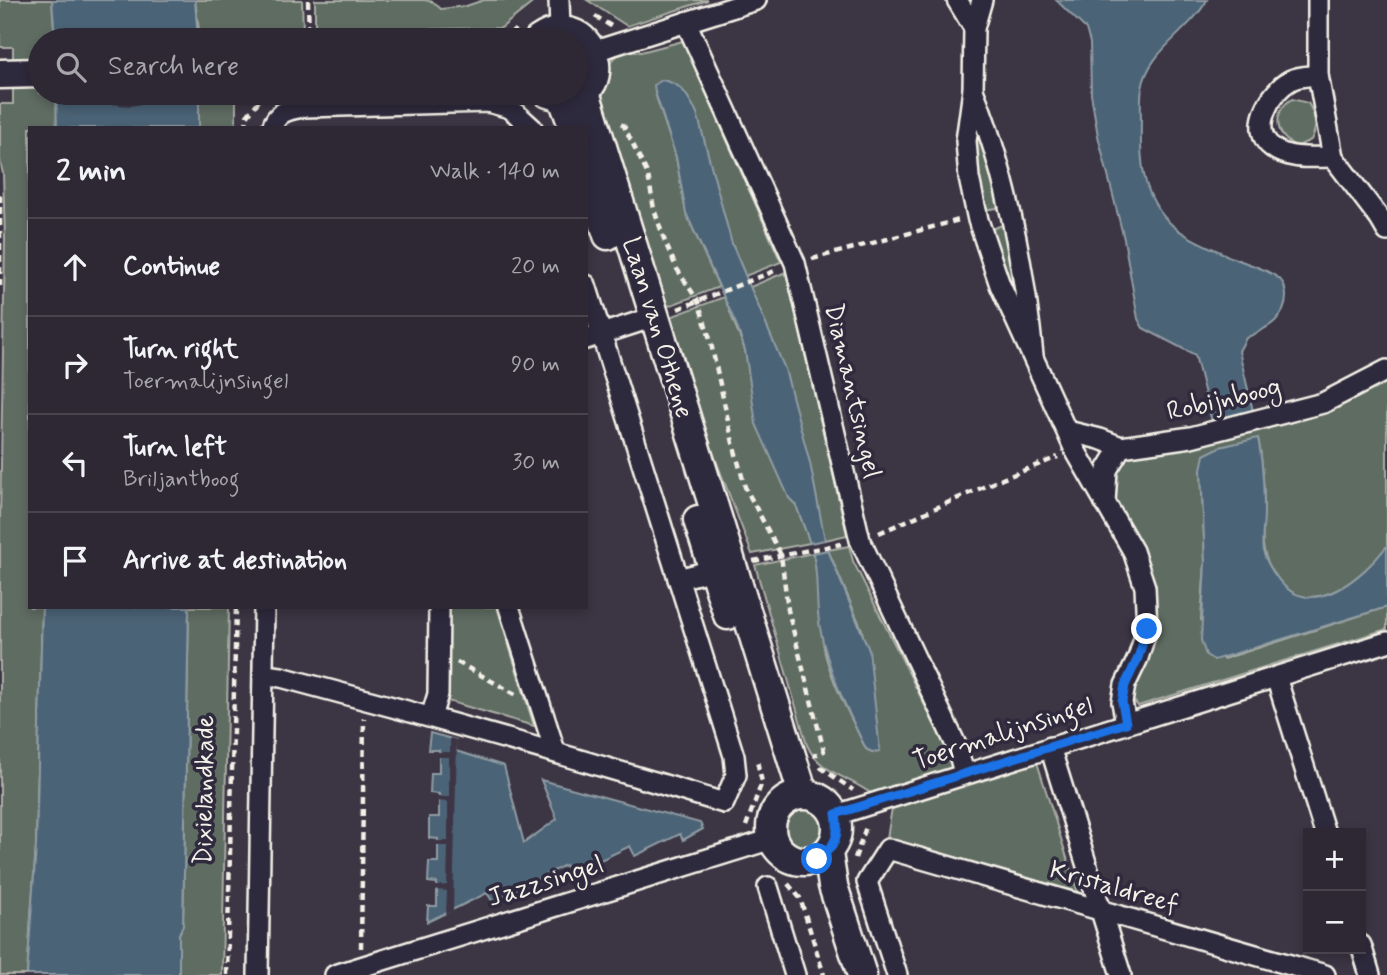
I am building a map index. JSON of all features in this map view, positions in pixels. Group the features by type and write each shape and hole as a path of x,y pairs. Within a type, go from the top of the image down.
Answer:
{"street":[{"path":"551,28 559,0"},
{"path":"595,51 757,0"},
{"path":"957,0 974,28"},
{"path":"982,0 974,28 973,90 966,141 969,178 978,220 1000,285 1075,450 1133,551 1145,587 1147,629 1138,658 1125,685 1122,702 1126,723"},
{"path":"1318,0 1318,75 1332,158 1387,231"},
{"name":"Diamantsingel","path":"686,22 795,263 851,542 957,747 964,773"},
{"path":"588,40 595,51 597,65 593,79 588,82"},
{"path":"5,74 28,73"},
{"path":"1318,75 1293,78 1276,91 1262,120 1261,132 1270,147 1281,153 1332,158"},
{"path":"973,90 989,130 1010,211 1027,299 1033,355"},
{"path":"272,126 277,116 285,110 378,105"},
{"path":"499,105 510,108 530,126"},
{"path":"568,105 573,126"},
{"name":"Laan van Othene","path":"569,105 577,126"},
{"name":"Laan van Othene","path":"588,158 645,320 794,797"},
{"name":"Laan van Othene","path":"588,172 645,320"},
{"path":"978,220 1010,211"},
{"name":"Laan van Othene","path":"555,751 724,803 736,775 734,756 678,579 594,336 588,298"},
{"path":"594,336 645,320"},
{"name":"Robijnboog","path":"1067,431 1121,447 1191,437 1322,403 1387,370"},
{"path":"1105,503 1107,470 1121,447"},
{"path":"678,579 723,568"},
{"path":"258,975 264,609"},
{"path":"431,717 438,694 439,609"},
{"path":"510,609 555,751"},
{"name":"Toermalijnsingel","path":"836,814 1387,642"},
{"path":"264,675 281,677 555,751"},
{"path":"1276,677 1323,828"},
{"path":"1049,747 1121,975"},
{"path":"816,796 828,803 836,814 836,842 816,857 785,856 772,839 771,824 776,810 794,797 816,796"},
{"name":"Jazzsingel","path":"335,975 772,839"},
{"name":"Kristaldreef","path":"897,975 867,883 888,849 1325,975"},
{"path":"816,857 842,975"},
{"path":"816,857 833,886 862,975"},
{"path":"768,887 795,975"},
{"path":"1363,954 1370,975"}],"path":[{"path":"308,0 309,28"},
{"path":"246,126 247,116 256,105"},
{"path":"617,121 624,127 648,175 654,209 673,260 698,301 710,339 745,487 781,555 788,610 824,751 810,757"},
{"path":"0,195 0,289"},
{"path":"698,301 795,263 961,220 978,220"},
{"path":"781,555 851,542 917,518 997,481 1075,450"},
{"name":"Dixielandkade","path":"227,975 236,609"},
{"path":"438,651 541,709"},
{"path":"365,699 361,947 365,966"},
{"path":"800,898 824,975"}],"green space":[{"path":"0,0 52,0 54,28 28,28 28,105 56,105 57,126 28,126 28,609 42,609 36,846 27,975 0,975 0,520 5,239 0,104 13,104 13,47 0,47"},
{"path":"195,0 302,0 303,28 199,28"},
{"path":"315,0 425,0 433,2 441,9 466,6 484,0 536,0 501,28 315,28"},
{"path":"587,0 708,0 627,26"},
{"path":"683,41 781,262 745,276 732,244 655,93 676,157 686,213 719,287 658,310 596,94 612,60 623,51 641,52"},
{"path":"1292,99 1308,103 1315,122 1311,140 1298,146 1284,138 1279,125 1281,111"},
{"path":"199,105 236,105 236,126 199,126"},
{"path":"983,140 1000,205 997,208 982,210 974,141"},
{"path":"1004,225 1021,319 989,230"},
{"path":"786,272 847,535 825,540 750,287"},
{"path":"724,297 745,350 752,385 789,498 796,505 810,543 752,554 662,320"},
{"path":"1387,378 1387,546 1365,570 1336,590 1321,596 1306,597 1291,591 1278,579 1264,551 1263,482 1258,438 1201,469 1205,562 1201,620 1223,659 1387,607 1387,629 1138,706 1133,700 1131,689 1150,634 1113,504 1114,471 1122,460 1138,451"},
{"path":"849,546 853,561 956,768 873,795 820,763 807,745 755,565 813,553 823,645 830,669 866,749 872,752 880,751 862,630 828,550"},
{"path":"189,609 229,609 222,975 179,975 179,934 183,925"},
{"path":"446,609 498,609 534,726 444,700"},
{"path":"1036,759 1079,896 887,838 892,808"},
{"path":"805,806 813,807 819,812 824,818 824,834 819,840 813,845 805,846 797,845 791,840 786,834 785,826 786,818 791,812 797,807"}],"water":[{"path":"52,0 195,0 197,28 54,28"},
{"path":"1056,0 1207,0 1190,22 1160,52 1146,75 1141,101 1142,162 1152,199 1174,227 1228,256 1272,274 1284,285 1285,304 1279,317 1246,338 1239,351 1253,411 1212,422 1195,355 1143,328 1138,319 1124,239 1098,136 1091,94 1090,43 1086,29"},
{"path":"662,80 680,87 697,113 732,244 785,369 810,463 825,540 810,543 796,505 789,498 756,424 745,350 686,213 676,157 655,92 654,85"},
{"path":"56,105 199,105 199,126 57,126"},
{"path":"1258,438 1263,485 1263,551 1278,579 1291,591 1306,597 1321,596 1351,581 1387,546 1387,607 1214,660 1206,655 1201,640 1205,562 1201,469 1204,455 1220,447"},
{"path":"828,550 869,650 880,751 872,752 866,749 839,690 823,644 813,553"},
{"path":"42,609 189,609 183,925 179,934 179,975 27,975 36,846"},
{"path":"430,733 456,740 456,751 504,766 524,843 557,819 541,780 700,823 703,829 683,840 680,834 635,856 630,846 571,874 565,865 493,902 487,893 427,922 428,906 437,906 437,883 428,882 429,862 438,862 438,839 429,838 429,817 439,817 439,794 430,793 431,773 439,773 439,750 428,750"}],"pier":[{"path":"450,738 457,740 453,911 446,914 447,891 435,890 435,886 447,885 448,846 436,846 436,841 448,841 448,802 436,801 437,797 449,797 449,757 437,757 438,752 450,752"}],"route":[{"path":"817,859 828,853 836,842 836,814 1126,723 1122,702 1125,685 1138,658 1147,629"}]}
